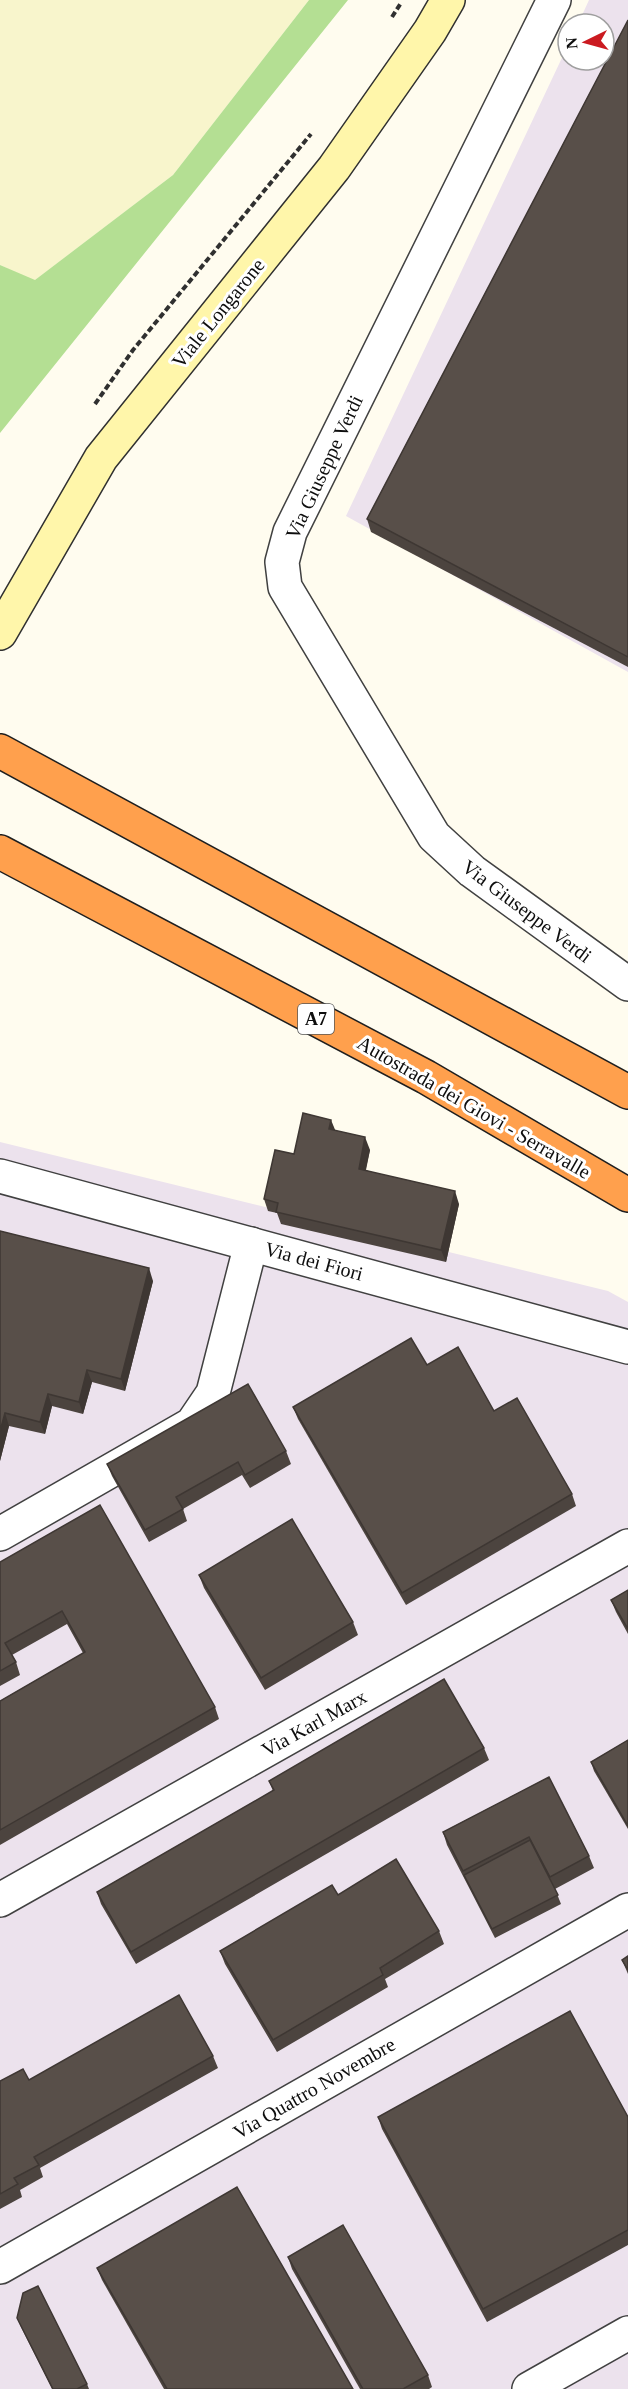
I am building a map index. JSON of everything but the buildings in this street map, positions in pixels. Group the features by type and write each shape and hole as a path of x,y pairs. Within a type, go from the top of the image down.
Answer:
{"highway":[{"path":"0,751 628,1092"},
{"name":"Autostrada dei Giovi - Serravalle","path":"0,852 426,1077 628,1195"}],"main road":[{"name":"Viale Longarone","path":"0,633 101,458 334,168 430,31 448,0"}],"street":[{"name":"Via Giuseppe Verdi","path":"554,0 290,532 282,562 285,586 434,836 472,871 628,984"},
{"name":"Via dei Fiori","path":"0,1176 628,1347"},
{"path":"0,1534 192,1424 213,1392 251,1244"},
{"name":"Via Karl Marx","path":"0,1900 628,1546"},
{"name":"Via Quattro Novembre","path":"0,2267 628,1910"},
{"path":"529,2389 628,2333"}],"shaded area":[{"path":"0,0 309,0 173,175 34,281 0,265"},
{"path":"589,0 628,0 628,672 346,516 556,70 616,72 616,12 584,12"},
{"path":"0,1142 608,1291 628,1302 628,2389 0,2389"}],"green space":[{"path":"309,0 348,0 0,433 0,265 35,280 173,175"}]}
